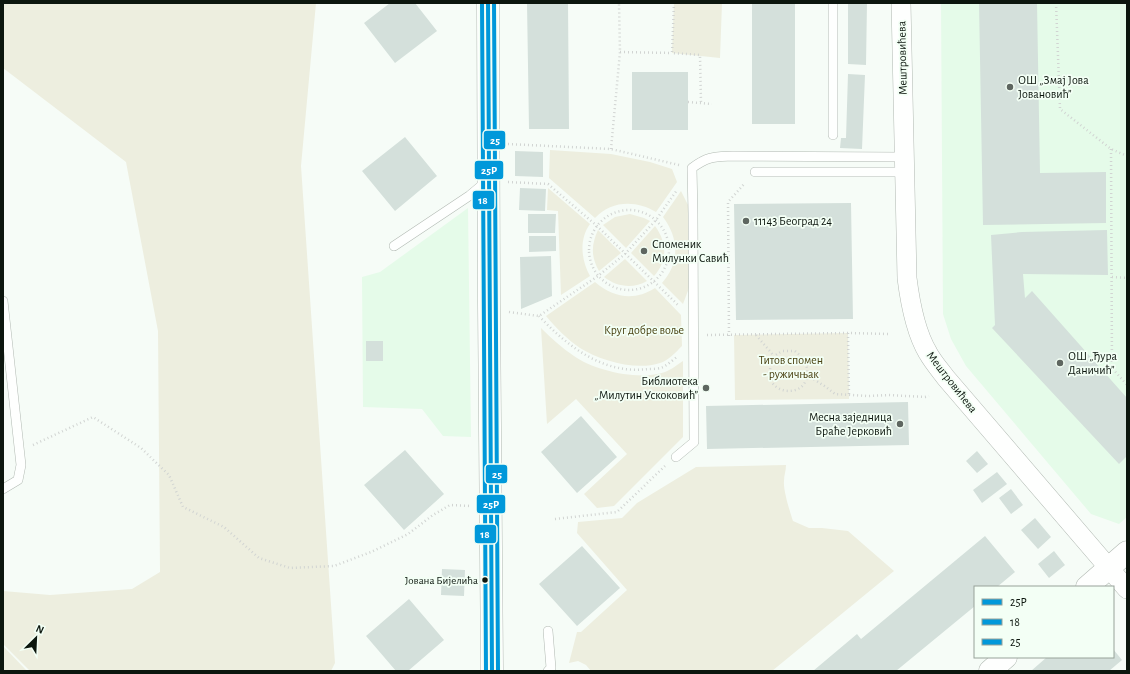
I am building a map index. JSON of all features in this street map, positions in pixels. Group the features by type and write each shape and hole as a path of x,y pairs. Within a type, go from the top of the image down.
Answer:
{"street":[{"path":"488,3 497,181 492,671"},
{"name":"Мештровићева","path":"902,3 908,278 909,292 919,330 928,353 951,384 1127,589"},
{"path":"1088,586 1127,552"},
{"path":"990,671 1005,658"}],"lane":[{"path":"833,3 833,136"},
{"path":"676,457 694,442 692,168 702,160 719,157 905,165"},
{"path":"755,172 905,165"},
{"path":"394,246 469,196 497,181"},
{"path":"3,301 21,466 18,480 3,489"},
{"path":"548,631 551,668 548,671"}],"path":[{"path":"611,149 620,52 619,3"},
{"path":"672,53 674,3"},
{"path":"1056,3 1060,109 1111,149 1127,156"},
{"path":"620,52 700,55 701,103"},
{"path":"688,102 712,104"},
{"path":"504,144 611,149 692,168 656,220 626,254 598,276 539,316"},
{"path":"1111,149 1112,368 1127,385"},
{"path":"728,336 728,202 755,172"},
{"path":"497,181 548,184 597,226 694,320"},
{"path":"626,210 644,213 656,220 665,233 669,254 667,264 662,273 654,282 646,287 636,290 626,290 610,286 598,276 592,267 589,257 591,236 597,226 609,215 626,210"},
{"path":"1111,277 1127,278"},
{"path":"506,312 539,316 556,334 579,352 607,365 638,371 663,367 693,339 756,335 848,333 888,334"},
{"path":"848,333 849,395"},
{"path":"756,335 774,356"},
{"path":"783,351 795,351 804,359 807,367 807,375 807,380 804,386 791,391 780,390 769,378 771,362 774,356 783,351"},
{"path":"807,375 835,394 868,396 929,396"},
{"path":"20,451 93,416 141,448 169,476 184,507 224,527 259,558 290,568 334,566 371,552 408,534 433,515 450,505 472,506"},
{"path":"554,518 617,512 676,457"}],"shaded area":[{"path":"941,3 1127,3 1127,517 1119,524 1091,514 966,366 951,339 943,314"},
{"path":"468,208 471,437 443,436 422,409 363,407 362,277 380,272"}],"green space":[{"path":"3,3 316,3 301,166 335,663 331,671 30,671 3,644 3,591 50,595 132,589 160,572 158,331 126,162 3,68"},
{"path":"674,3 722,3 720,58 672,53"},
{"path":"550,150 611,154 650,162 672,169 677,182 656,212 641,205 624,204 609,208 601,212 595,218 549,178"},
{"path":"548,188 590,224 584,236 582,250 590,276 561,295 558,211 547,210"},
{"name":"Круг добре воље","path":"681,191 689,207 689,288 683,304 662,283 672,267 675,250 672,233 663,217"},
{"path":"630,214 650,221 626,248 603,225 615,217"},
{"path":"655,226 664,245 664,258 659,270 654,276 631,253"},
{"path":"598,230 621,253 599,271 593,256 593,246"},
{"path":"625,259 647,281 642,284 625,286 614,283 604,277"},
{"name":"Круг добре воље","path":"595,282 609,292 624,296 640,295 655,288 681,315 682,346 672,356 663,362 640,366 608,361 588,353 575,345 546,316"},
{"path":"541,328 574,356 605,370 631,375 655,375 667,371 683,361 683,437 614,506 597,508 584,494 627,454 576,399 547,424"},
{"name":"Титов спомен - ружичњак","path":"848,333 849,399 735,400 734,335"},
{"path":"786,465 784,485 793,521 809,528 848,531 894,571 772,671 591,671 586,665 578,661 569,663 577,632 581,632 627,590 577,533 578,522 622,518 637,503 696,467"},
{"path":"3,646 27,671 3,671"}],"building":[{"path":"390,3 415,3 437,31 395,63 364,23"},
{"path":"527,3 568,3 569,129 529,129"},
{"path":"752,3 795,3 795,124 752,124"},
{"path":"848,3 867,3 866,65 848,64"},
{"name":"ОШ „Змај Јова Јовановић”","path":"979,3 1037,3 1040,173 1106,172 1106,223 983,225"},
{"path":"632,72 688,72 688,130 632,130"},
{"path":"848,74 865,75 862,149 840,148 841,138 846,138"},
{"path":"405,137 437,176 395,211 362,171"},
{"path":"515,151 543,152 543,177 515,176"},
{"path":"520,188 546,189 545,211 519,210"},
{"path":"851,203 853,319 736,320 734,204"},
{"path":"528,214 556,214 555,233 528,233"},
{"path":"1107,230 1108,275 1023,274 1025,298 1032,291 1127,398 1127,456 1119,464 992,328 995,325 991,235 1022,232"},
{"path":"529,236 556,236 556,251 529,252"},
{"path":"551,256 552,296 521,309 520,257"},
{"path":"366,341 383,341 383,361 366,361"},
{"path":"908,402 909,445 707,449 706,406"},
{"path":"581,416 617,457 577,493 541,452"},
{"path":"405,450 444,494 404,530 364,485"},
{"path":"977,451 988,464 977,473 966,461"},
{"path":"997,472 1007,484 982,503 973,490"},
{"path":"1011,489 1023,505 1011,514 999,498"},
{"path":"1035,518 1051,537 1038,549 1021,530"},
{"path":"985,536 1015,572 998,586 974,586 974,607 896,671 813,671 857,634 861,639"},
{"path":"582,546 620,588 577,626 539,584"},
{"path":"1054,551 1065,565 1049,578 1038,564"},
{"path":"442,569 465,570 464,596 441,595"},
{"path":"409,599 444,640 408,671 396,671 366,636"},
{"path":"1114,650 1122,660 1109,671 1031,671 1046,658 1114,658"}],"transit line":[{"name":"18","path":"482,3 486,671"},
{"name":"25P","path":"488,3 492,671"},
{"name":"25","path":"494,3 498,671"}],"place":[{"name":"ОШ „Змај Јова Јовановић”","path":"1010,87"},
{"name":"11143 Београд 24","path":"746,221"},
{"name":"Споменик Милунки Савић","path":"644,251"},
{"name":"ОШ „Ђура Даничић”","path":"1060,363"},
{"name":"Библиотека „Милутин Ускоковић”","path":"706,388"},
{"name":"Месна заједница Браће Јерковић","path":"900,424"},
{"name":"Јована Бијелића","path":"485,580"}]}
